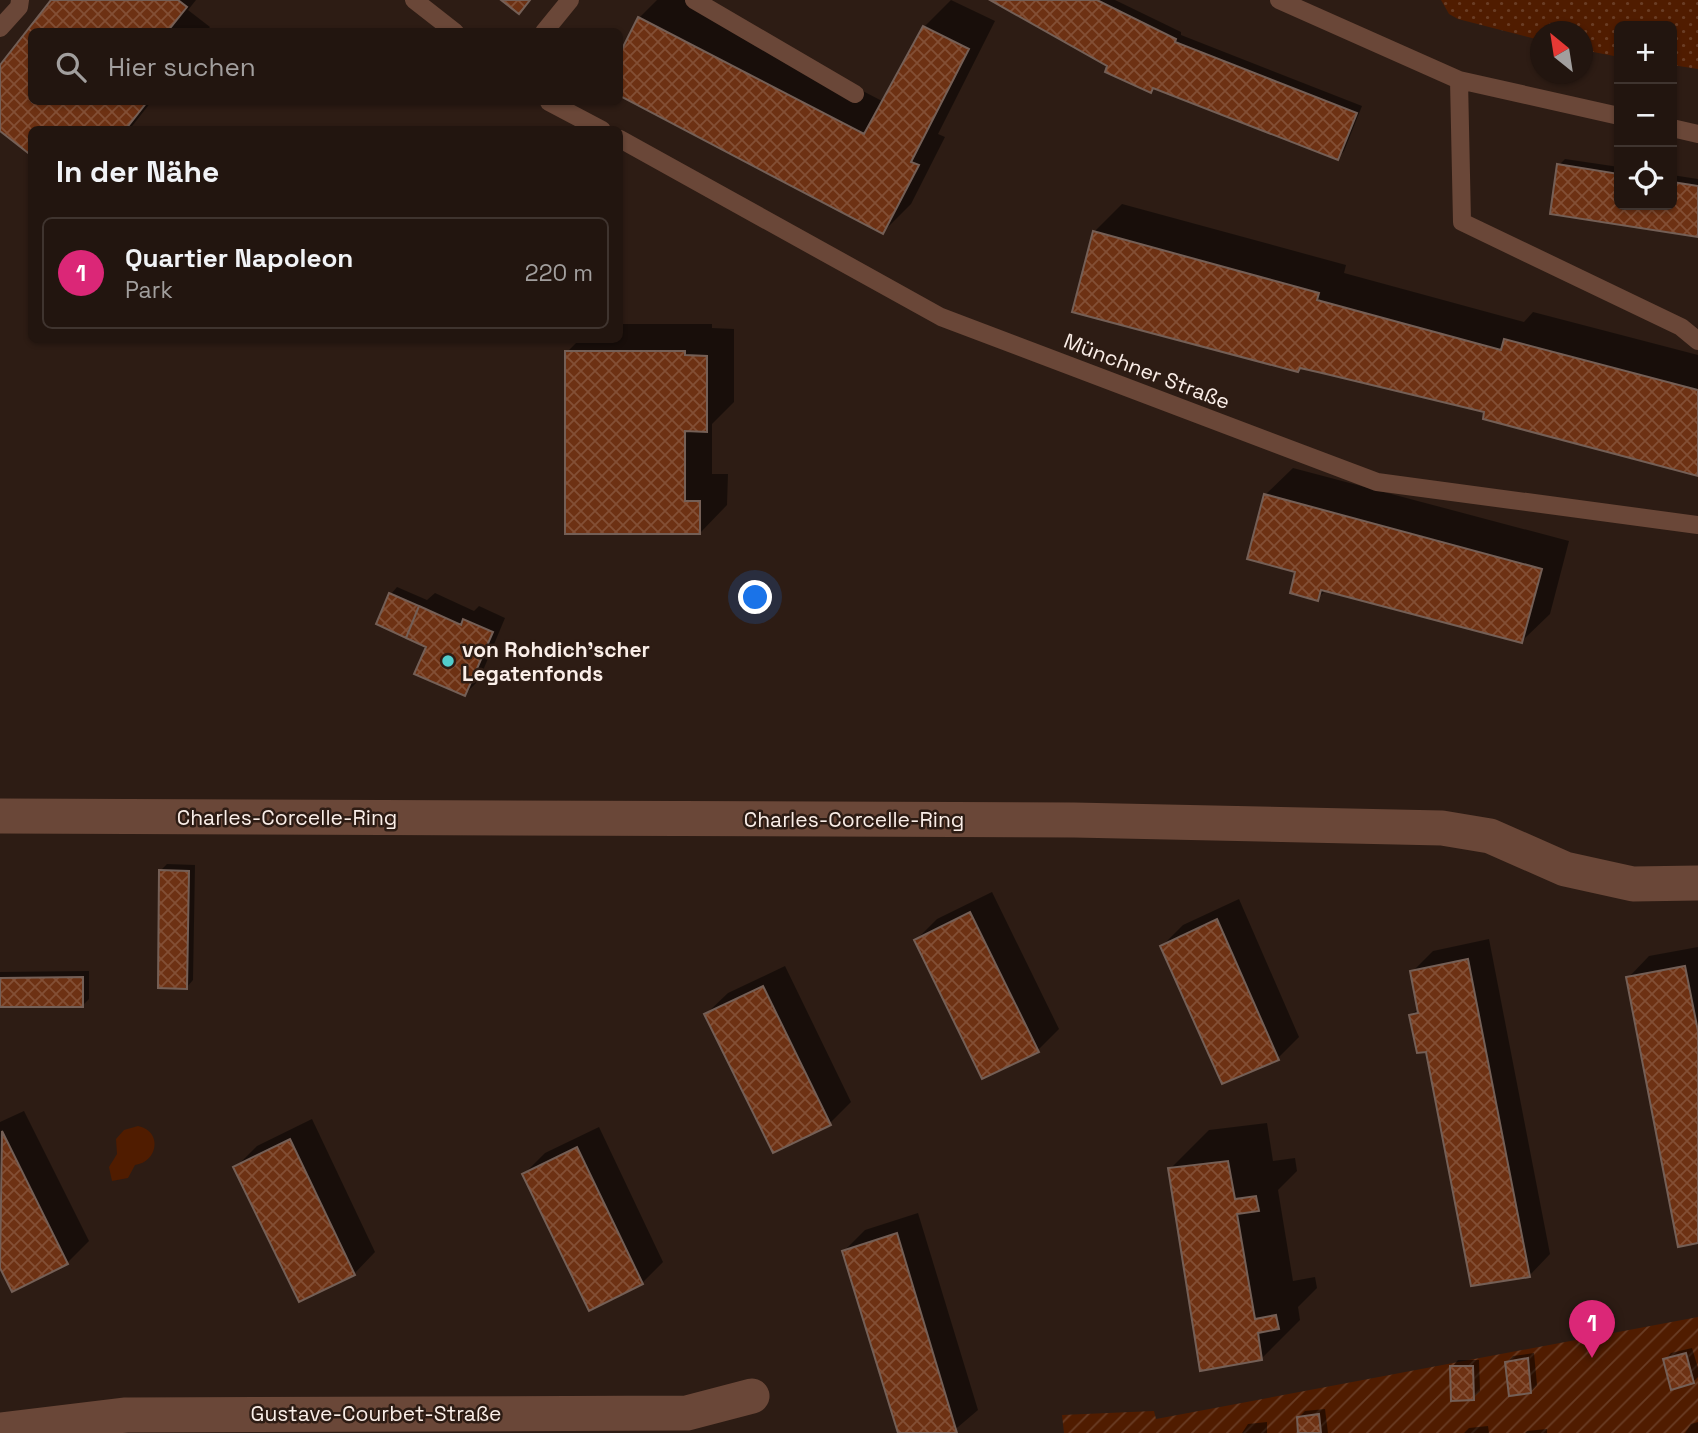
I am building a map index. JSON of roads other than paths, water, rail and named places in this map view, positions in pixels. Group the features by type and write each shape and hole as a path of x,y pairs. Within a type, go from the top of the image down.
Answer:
{"street":[{"name":"Charles-Corcelle-Ring","path":"0,816 1349,824 1464,831 1490,836 1565,869 1633,884 1698,883"},
{"name":"Gustave-Courbet-Straße","path":"0,1430 126,1415 687,1413 752,1396"}],"lane":[{"path":"0,28 19,7 20,0"},
{"path":"414,0 450,28"},
{"path":"547,28 570,0"},
{"path":"694,0 855,94"},
{"path":"1279,0 1459,80 1614,115"},
{"path":"1459,80 1462,222 1681,327 1698,341"},
{"path":"555,105 594,126"},
{"path":"1677,129 1698,134"},
{"name":"Münchner Straße","path":"623,141 941,317 1377,482 1698,526"}],"place":[{"name":"von Rohdich'scher Legatenfonds","path":"448,661"},
{"name":"Quartier Napoleon","path":"1592,1358"}]}
